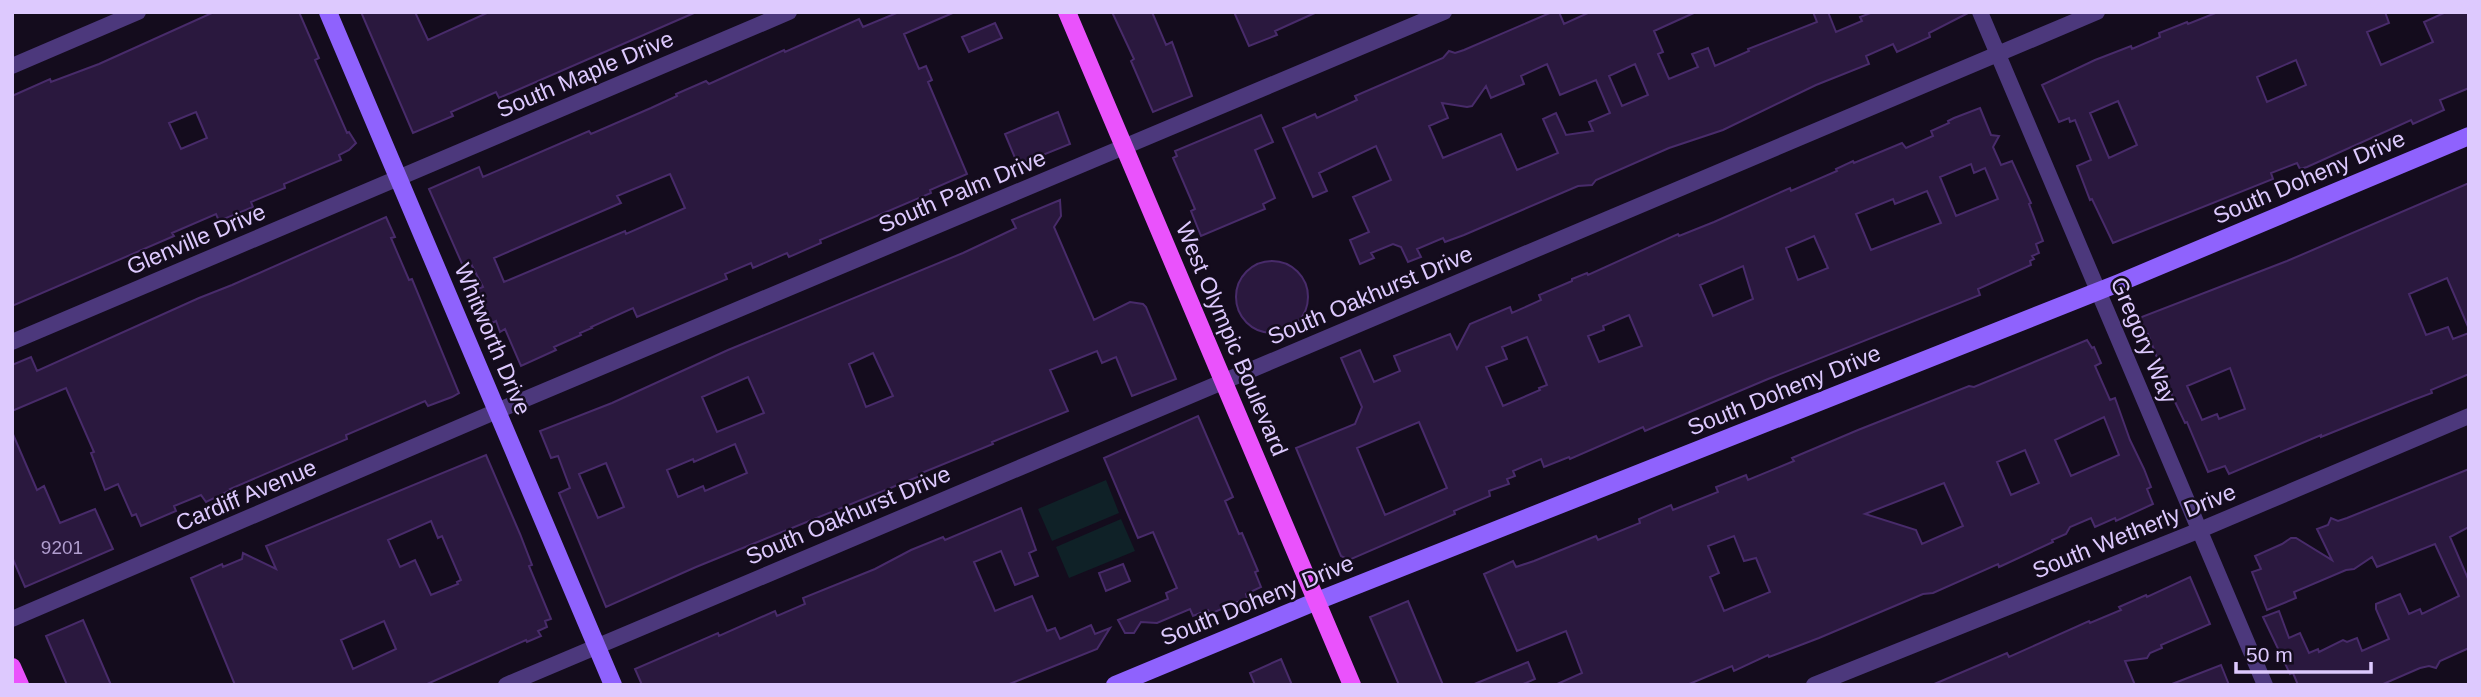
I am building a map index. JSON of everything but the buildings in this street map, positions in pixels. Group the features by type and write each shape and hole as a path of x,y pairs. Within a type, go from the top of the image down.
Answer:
{"main road":[{"name":"West Olympic Boulevard","path":"1067,12 1352,685"},
{"path":"12,667 20,685"}],"street":[{"path":"12,66 138,12"},
{"name":"Whitworth Drive","path":"328,12 613,685"},
{"name":"South Maple Drive","path":"398,178 789,12"},
{"name":"South Palm Drive","path":"497,411 1444,12"},
{"name":"Gregory Way","path":"1980,12 2265,685"},
{"name":"South Oakhurst Drive","path":"506,685 2097,12"},
{"name":"South Doheny Drive","path":"1115,685 1317,601 2098,291 2469,136"},
{"name":"Glenville Drive","path":"12,342 398,178"},
{"name":"Cardiff Avenue","path":"12,619 497,411"},
{"name":"South Wetherly Drive","path":"1814,685 2200,530 2469,416"}],"shaded area":[{"path":"1106,480 1119,513 1052,541 1038,509"},
{"path":"1121,519 1135,551 1069,578 1056,547"}]}
